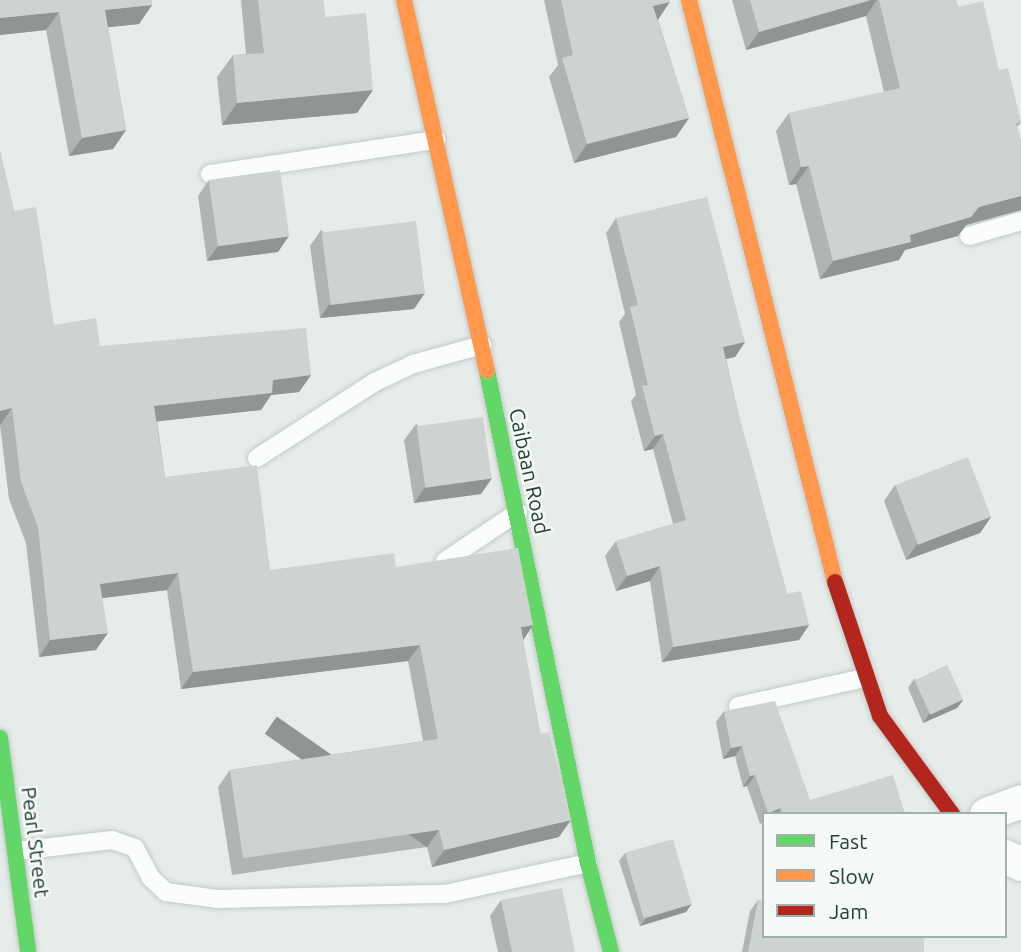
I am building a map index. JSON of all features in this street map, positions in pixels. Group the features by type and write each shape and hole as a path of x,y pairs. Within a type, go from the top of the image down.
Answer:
{"street":[{"name":"Caibaan Road","path":"404,0 518,512 588,863 611,952"},
{"path":"689,0 831,569 864,678 880,716 951,812"},
{"name":"Pearl Street","path":"1,744 28,952"},
{"path":"991,812 1021,800"}],"lane":[{"path":"211,174 436,140"},
{"path":"969,236 1021,221"},
{"path":"257,458 374,382 413,364 482,345"},
{"path":"445,561 518,512"},
{"path":"738,706 864,678"},
{"path":"17,851 112,840 135,848 151,878 166,892 217,899 445,894 588,863"}],"building":[{"path":"0,0 152,0 152,5 105,10 126,130 82,138 59,12 0,18"},
{"path":"258,0 323,0 325,17 366,13 373,90 237,103 233,55 264,53"},
{"path":"561,0 670,0 653,6 689,118 587,144 562,58 573,55"},
{"path":"750,0 871,0 759,32"},
{"path":"879,0 956,0 958,7 983,1 999,70 1008,68 1021,122 1016,123 1021,141 1021,196 979,207 971,217 910,235 911,242 833,261 809,166 801,167 789,113 900,88"},
{"path":"0,151 14,211 36,207 54,325 96,318 100,346 306,328 311,375 273,380 272,393 154,406 165,477 257,465 270,570 394,553 396,567 518,548 533,625 521,627 540,734 549,732 571,820 444,850 439,830 243,858 230,770 438,739 420,645 193,672 178,573 100,584 108,633 50,640 38,527 21,482 12,408 0,411"},
{"path":"280,170 289,236 218,246 209,180"},
{"path":"707,197 745,342 723,347 739,416 787,594 801,591 809,625 673,647 660,566 627,576 616,541 686,520 663,434 655,436 642,386 648,385 630,307 638,305 616,218"},
{"path":"416,221 425,293 331,305 322,233"},
{"path":"483,417 492,478 425,488 417,426"},
{"path":"968,457 991,517 918,545 895,485"},
{"path":"947,665 963,699 930,715 914,680"},
{"path":"775,701 810,800 893,775 904,812 782,812 781,808 768,812 755,775 750,776 742,746 731,748 724,711"},
{"path":"673,839 692,904 644,918 625,853"},
{"path":"562,888 575,952 512,952 501,900"},
{"path":"758,900 762,901 762,938 924,938 924,952 748,952"}],"traffic: fast":[{"path":"487,371 588,863 611,952"},
{"path":"0,738 28,952"}],"traffic: slow":[{"path":"404,0 487,371"},
{"path":"689,0 835,582"}],"traffic: jam":[{"path":"835,582 880,716 951,812"}]}
